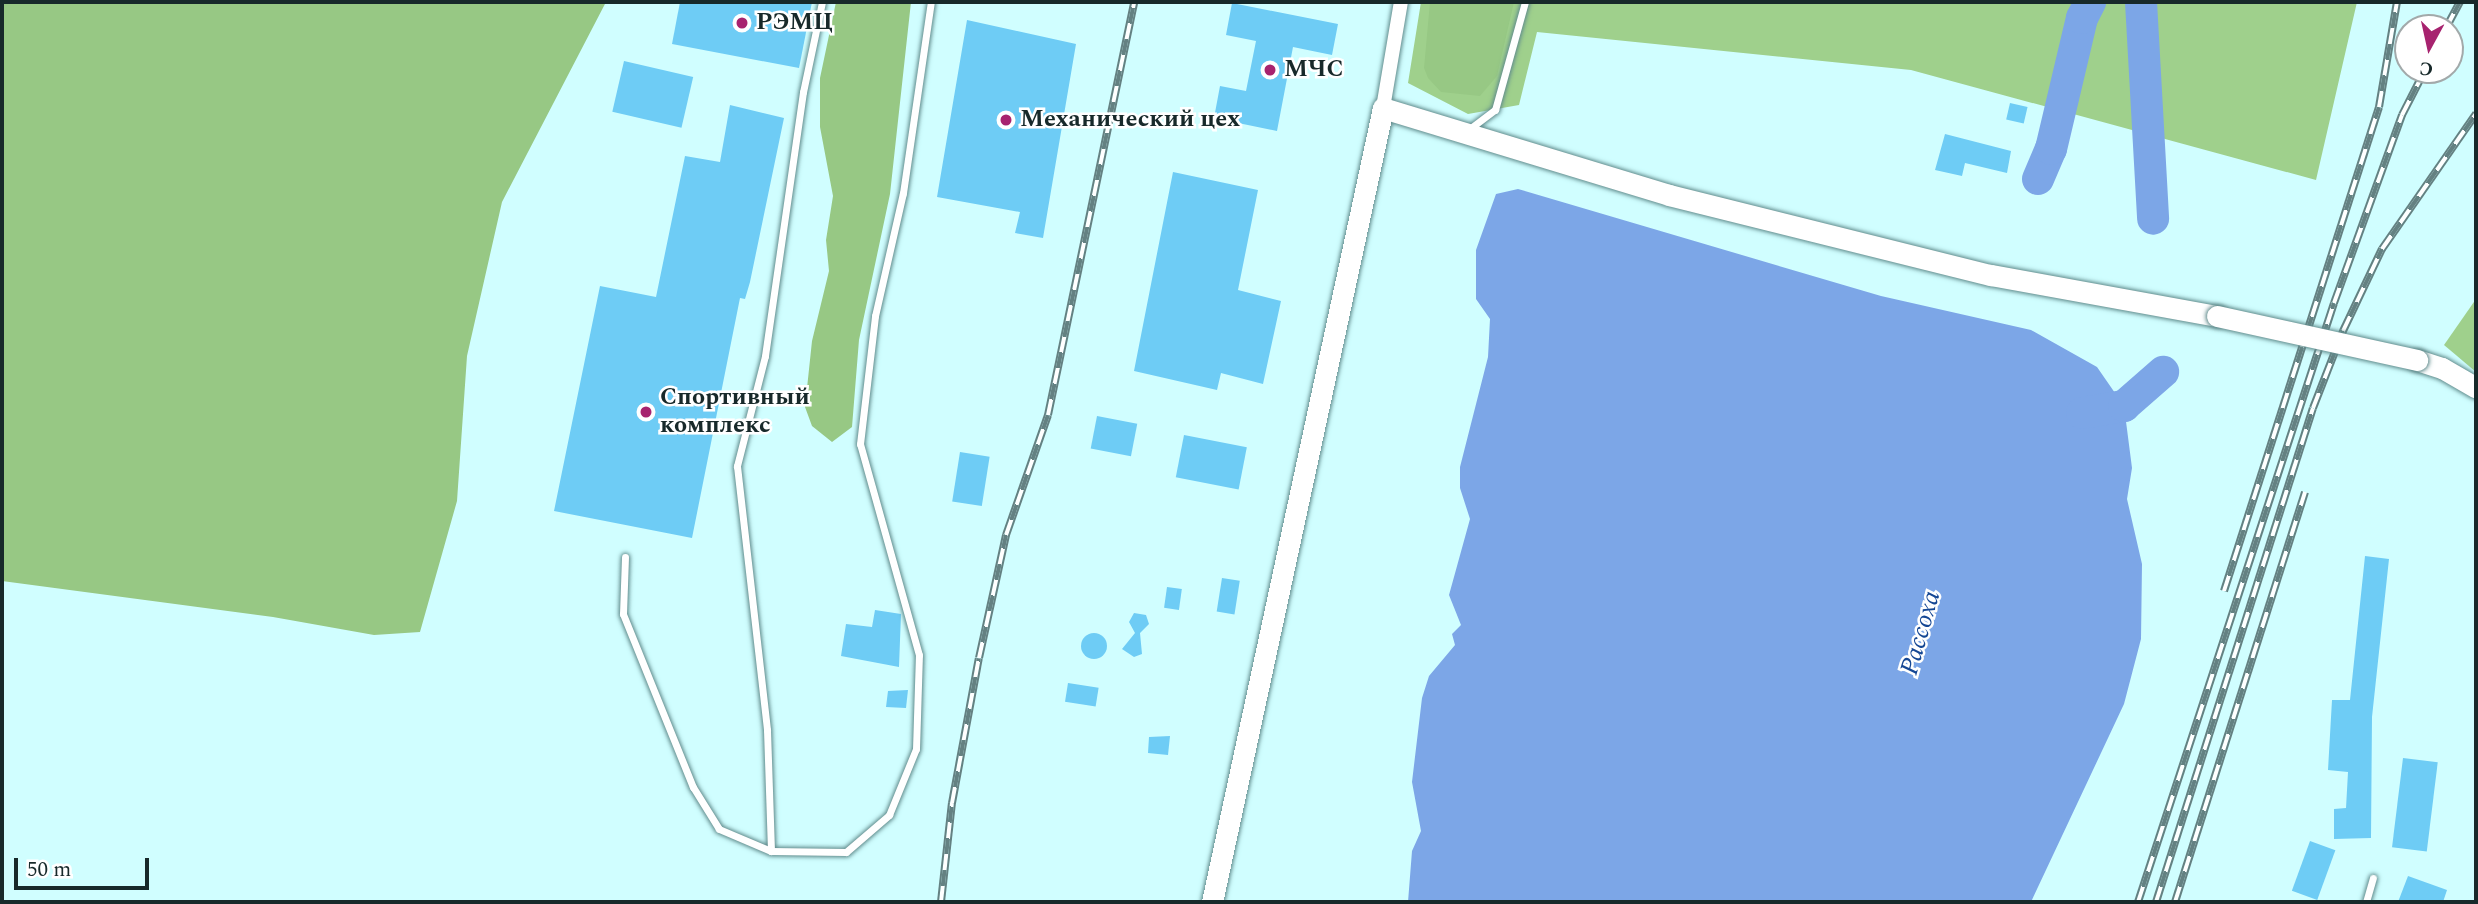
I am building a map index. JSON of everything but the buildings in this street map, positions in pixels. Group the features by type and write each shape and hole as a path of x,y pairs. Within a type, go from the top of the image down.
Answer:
{"street":[{"path":"1212,902 1383,108 1401,2"},
{"path":"1383,108 1669,195 1991,275 2217,316 2417,360 2442,368 2476,388"}],"lane":[{"path":"771,851 767,730 737,467 765,356 803,92 822,2"},
{"path":"625,557 623,614 693,787 719,829 771,851 846,852 889,815 916,750 919,655 860,444 875,316 903,193 931,2"},
{"path":"1464,132 1495,110 1525,2"},
{"path":"2366,902 2373,878"}],"green space":[{"path":"2,2 606,2 502,202 467,356 457,501 420,632 374,635 273,617 2,581"},
{"path":"836,2 911,2 890,194 859,340 852,427 832,442 812,426 805,407 812,341 829,271 826,240 833,196 820,127 820,78"},
{"path":"1421,2 2357,2 2316,180 1911,70 1537,32 1519,105 1468,114 1408,83"},
{"path":"1430,2 1514,2 1497,76 1480,96 1441,92 1428,78 1424,68"},
{"path":"2476,299 2476,372 2444,345"}],"water":[{"name":"Рассоха","path":"1518,189 1881,296 2031,330 2097,367 2124,406 2132,468 2127,499 2142,564 2141,639 2124,704 2031,902 1408,902 1412,851 1421,831 1412,782 1422,698 1429,676 1455,645 1452,634 1461,625 1449,595 1470,519 1460,488 1460,467 1488,357 1490,319 1476,299 1476,250 1496,194"}],"waterway":[{"path":"2038,179 2051,149 2082,18 2090,2"},
{"path":"2141,2 2153,219"},
{"path":"2082,413 2124,406 2163,372"}],"railway":[{"path":"941,902 952,803 979,658 1006,535 1048,415 1134,2"},
{"path":"2224,591 2379,107 2397,2"},
{"path":"2454,14 2460,2"},
{"path":"2138,902 2334,303 2402,115 2418,84"},
{"path":"2156,902 2313,408 2343,331 2382,249 2476,114"},
{"path":"2175,902 2305,492"}],"place":[{"name":"РЭМЦ","path":"742,23"},
{"name":"МЧС","path":"1270,70"},
{"name":"Механический цех","path":"1006,120"},
{"name":"Спортивный комплекс","path":"646,412"}]}
